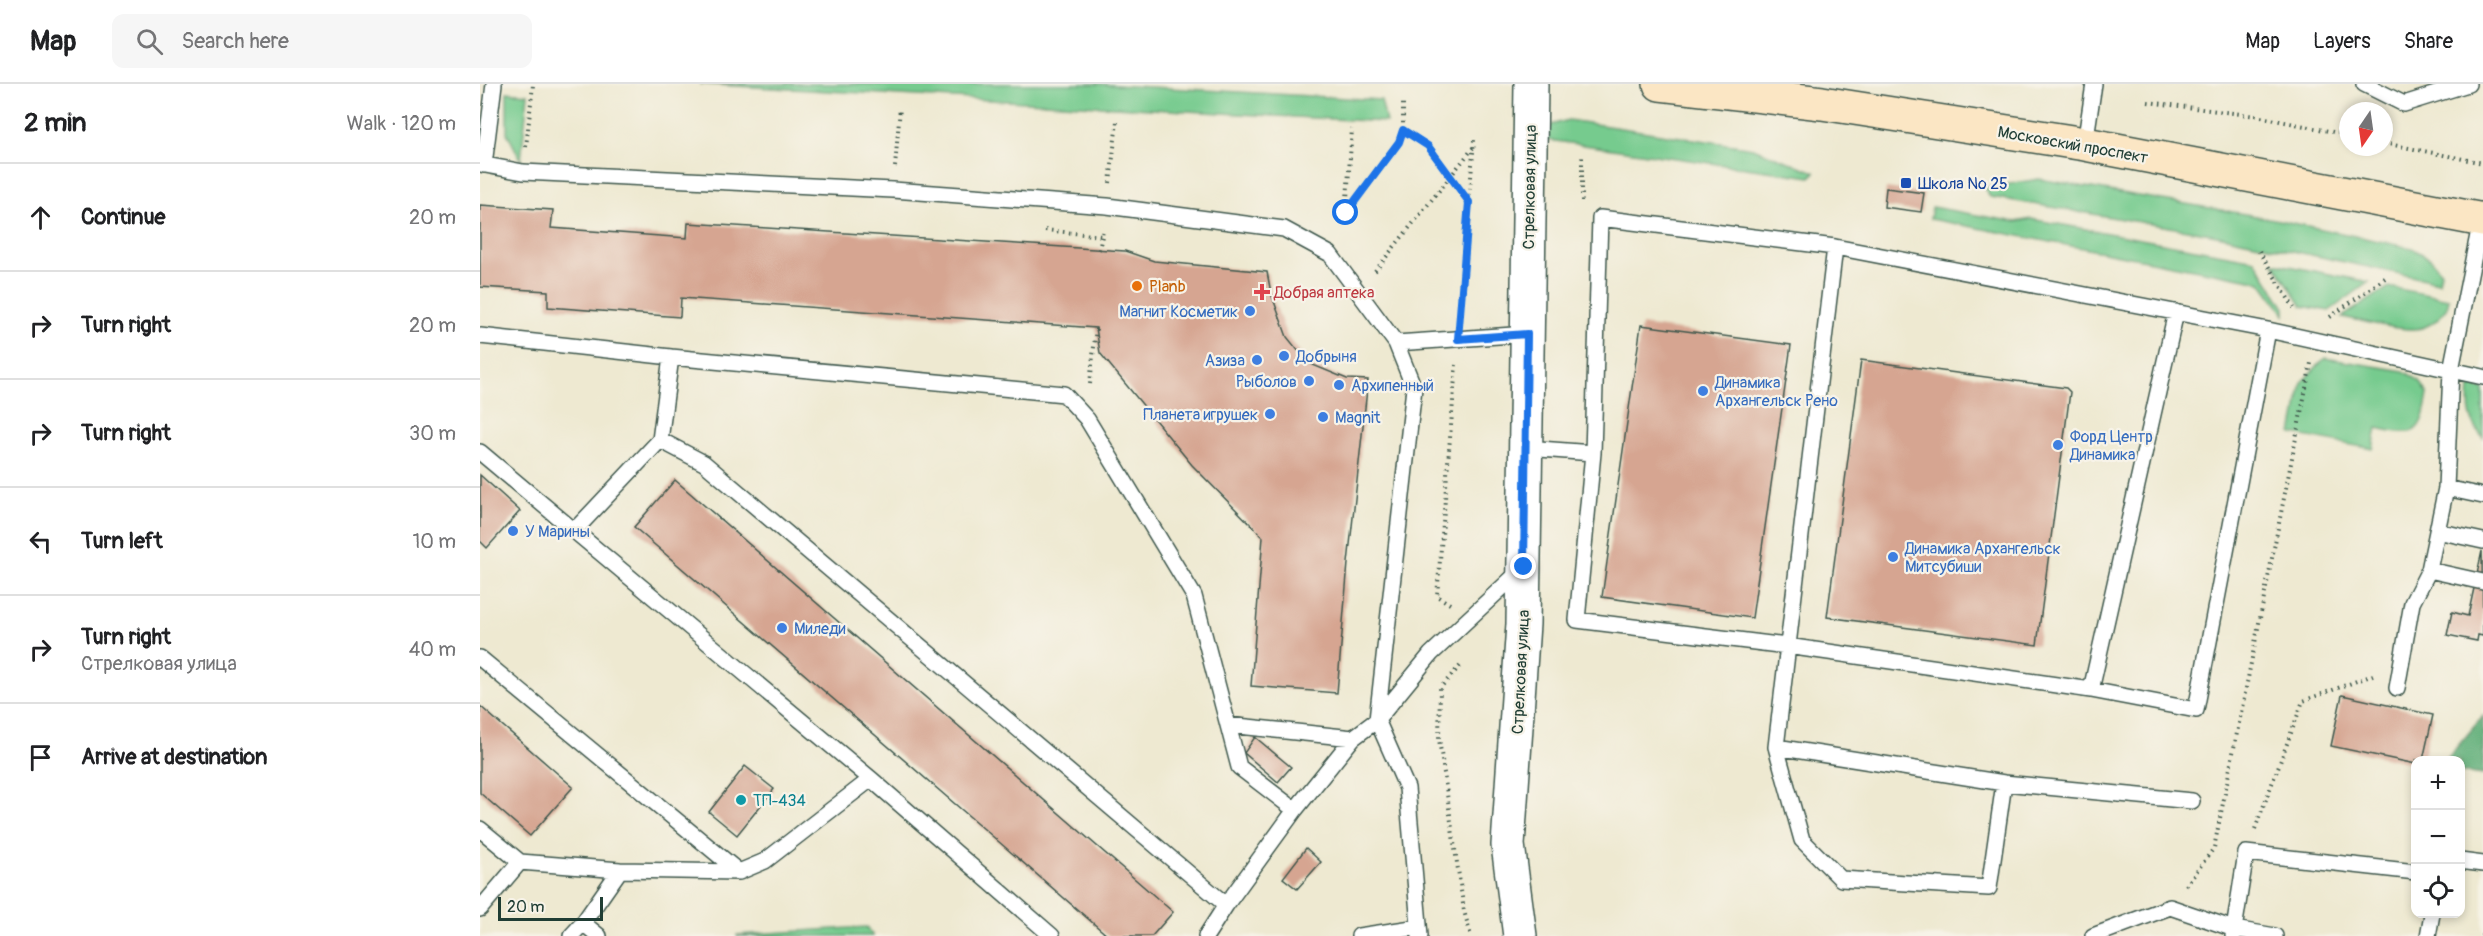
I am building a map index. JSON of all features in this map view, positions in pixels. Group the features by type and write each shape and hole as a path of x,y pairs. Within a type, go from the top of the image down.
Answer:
{"main road":[{"name":"Московский проспект","path":"1660,84 1822,104 2085,144 2482,220"}],"street":[{"name":"Стрелковая улица","path":"1520,936 1508,846 1523,624 1531,84"}],"lane":[{"path":"494,84 482,165 523,172 893,190 1107,206 1284,229 1330,254 1396,343 1414,388 1377,720 1407,788 1420,932 1359,936"},
{"path":"2085,144 2094,84"},
{"path":"2364,84 2404,104 2468,84"},
{"path":"2268,330 2196,710 2091,690 1787,646 1577,620 1593,453 1600,218 1835,247 2268,330 2483,377"},
{"path":"2397,688 2412,603 2429,570 2446,488 2451,370 2482,220"},
{"path":"1835,247 1776,747 1802,840 1841,879 1989,888 2004,783"},
{"path":"2091,690 2176,312"},
{"path":"1396,343 1527,334"},
{"path":"480,336 671,357 1064,394 1087,419 1194,596 1239,767 1295,810"},
{"path":"574,531 660,440 671,357"},
{"path":"660,440 704,463 1226,904"},
{"path":"1526,448 1593,453"},
{"path":"480,452 871,779 1043,933"},
{"path":"2446,488 2483,496"},
{"path":"2437,531 2483,541"},
{"path":"1206,936 1226,904 1295,810 1353,738 1377,720 1431,654 1524,567"},
{"path":"2429,570 2483,582"},
{"path":"480,658 739,872"},
{"path":"1228,725 1353,738"},
{"path":"1776,747 2004,783 2192,801"},
{"path":"480,829 520,862 620,870 739,872 765,861 871,779"},
{"path":"2234,933 2246,853 2411,872"},
{"path":"480,909 520,862"},
{"path":"2465,862 2483,864"},
{"path":"571,936 583,923 620,870"},
{"path":"2093,936 2170,907 2234,933 2275,936"},
{"path":"2428,936 2431,918"},
{"path":"583,923 599,936"}],"path":[{"path":"523,172 533,85"},
{"path":"1352,129 1346,213 1399,142 1403,130 1403,101"},
{"path":"2148,102 2256,116 2339,133"},
{"path":"893,190 900,108"},
{"path":"1403,130 1428,146 1469,202"},
{"path":"1471,618 1437,596 1474,140"},
{"path":"2393,145 2483,163"},
{"path":"1359,292 1473,147"},
{"path":"1099,250 1102,236"},
{"path":"2259,251 2295,311"},
{"path":"2170,907 2214,848 2321,316 2330,317 2385,278"},
{"path":"1087,419 1095,328"},
{"path":"2246,853 2302,701 2401,664"},
{"path":"2482,936 2483,930"}],"green space":[{"path":"700,84 1096,84 1381,100 1386,122"},
{"path":"507,92 528,94 521,160 507,133"},
{"path":"1568,120 1753,148 1815,172 1810,177 1541,139 1551,125"},
{"path":"2039,179 2274,219 2412,248 2431,259 2441,272 2439,282 2217,235 1990,197 1985,188"},
{"path":"1932,207 2016,222 2031,219 2255,260 2285,308 2285,315 2261,282 1930,219"},
{"path":"2274,263 2369,282 2329,311 2302,306"},
{"path":"2389,287 2449,299 2441,316 2418,329 2394,328 2342,317"},
{"path":"2325,358 2404,371 2420,381 2428,394 2423,418 2419,425 2415,430 2409,432 2377,428 2373,449 2292,434 2302,382"},
{"path":"2470,386 2483,389 2483,438 2470,414"},
{"path":"2483,716 2483,775 2465,773 2465,756 2449,756"},
{"path":"866,927 873,936 737,936 737,935"}],"building":[{"path":"1886,188 1924,193 1921,212 1884,207"},
{"path":"480,205 553,210 551,228 687,238 688,223 1125,251 1154,261 1267,272 1271,293 1287,337 1308,363 1347,379 1368,380 1348,563 1337,693 1251,686 1263,537 1192,465 1100,353 1096,328 681,298 680,317 548,307 548,291 480,287"},
{"path":"1641,325 1791,345 1752,618 1602,597"},
{"path":"1861,360 2066,388 2070,392 2037,645 1827,617"},
{"path":"480,475 520,511 487,548 480,541"},
{"path":"675,480 1173,912 1152,936 1108,936 634,527"},
{"path":"2482,551 2483,636 2478,635 2477,641 2447,635 2452,612 2468,616"},
{"path":"2342,695 2433,715 2424,756 2411,756 2411,763 2331,746"},
{"path":"480,706 573,787 530,836 480,793"},
{"path":"1255,737 1291,767 1278,782 1244,753"},
{"name":"ТП-434","path":"745,766 774,789 737,835 709,812"},
{"path":"1306,848 1321,862 1297,889 1283,878"}],"place":[{"name":"Школа № 25","path":"1906,183"},
{"name":"Planb","path":"1137,286"},
{"name":"Добрая аптека","path":"1262,292"},
{"name":"Магнит Косметик","path":"1250,311"},
{"name":"Добрыня","path":"1284,356"},
{"name":"Азиза","path":"1257,360"},
{"name":"Рыболов","path":"1309,381"},
{"name":"Архипенный","path":"1339,385"},
{"name":"Динамика Архангельск Рено","path":"1703,391"},
{"name":"Планета игрушек","path":"1270,414"},
{"name":"Magnit","path":"1323,417"},
{"name":"Форд Центр Динамика","path":"2058,445"},
{"name":"У Марины","path":"513,531"},
{"name":"Динамика Архангельск Митсубиши","path":"1893,557"},
{"name":"Миледи","path":"782,628"},
{"name":"ТП-434","path":"741,800"}],"route":[{"path":"1346,213 1399,142 1403,130 1428,146 1469,202 1458,339 1527,334 1524,567"}]}
